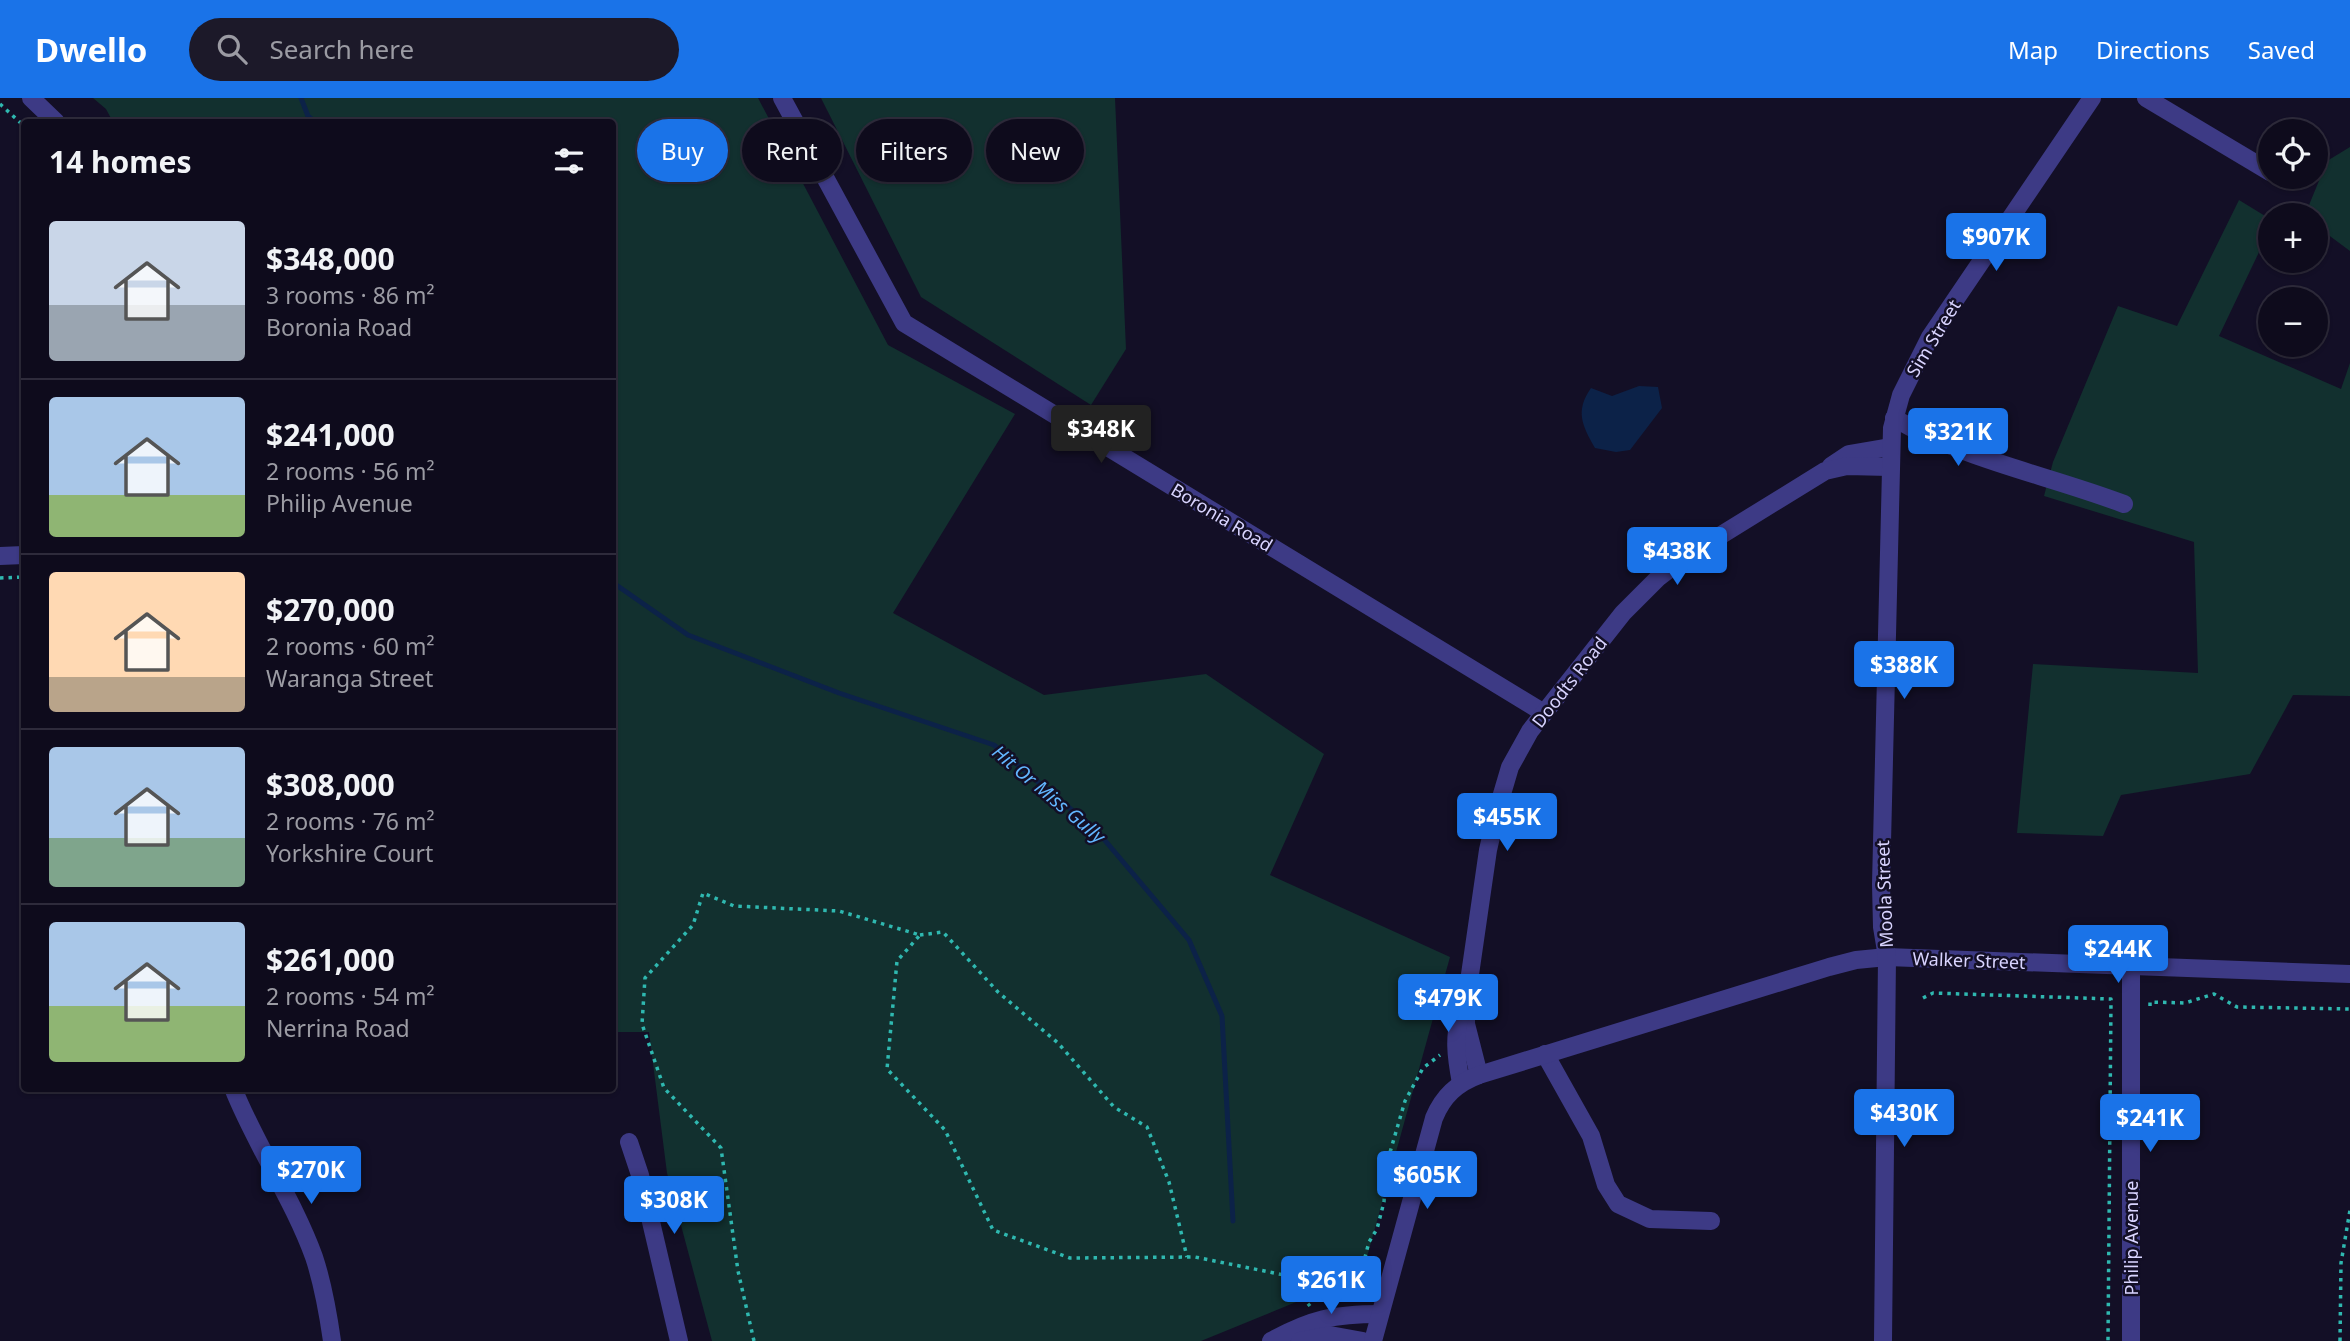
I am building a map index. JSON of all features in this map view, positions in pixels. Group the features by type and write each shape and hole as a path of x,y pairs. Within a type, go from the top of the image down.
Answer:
{"street":[{"path":"31,98 53,119"},
{"name":"Boronia Road","path":"782,98 904,323 1544,713"},
{"name":"Sim Street","path":"1890,447 1894,418 1906,384 1930,337 2092,98"},
{"path":"2146,98 2258,166"},
{"path":"1894,418 1933,438 2041,478 2081,488 2124,504"},
{"name":"Doodts Road","path":"1479,1075 1465,1019 1488,849 1499,801 1514,759 1530,731 1612,626 1659,577 1695,551 1849,454 1890,447"},
{"name":"Moola Street","path":"1883,1341 1887,957 1881,918 1881,884 1890,447"},
{"name":"Doodts Road","path":"1821,474 1842,466 1889,467"},
{"path":"0,556 21,555"},
{"name":"Walker Street","path":"1479,1075 1847,961 1887,957 2350,974"},
{"name":"Philip Avenue","path":"2130,966 2131,1341"},
{"name":"Doodts Road","path":"1461,1083 1455,1047 1456,1027 1468,989"},
{"path":"1545,1054 1591,1136 1606,1185 1615,1201 1645,1218 1711,1221"},
{"path":"1373,1341 1434,1118 1442,1101 1461,1083 1479,1075"},
{"path":"235,1092 313,1255 332,1341"},
{"path":"629,1142 679,1341"},
{"path":"1271,1341 1292,1329 1318,1320 1380,1314"},
{"path":"1300,1341 1330,1335 1363,1341"}],"path":[{"path":"0,104 21,123"},
{"path":"0,578 21,577"},
{"path":"754,1341 738,1270 721,1148 664,1088 642,1024 645,978 693,925 703,893 734,906 839,911 920,935 943,932 998,992 1058,1043 1114,1107 1147,1127 1169,1182 1187,1257"},
{"path":"920,935 897,961 887,1069 945,1130 993,1230 1070,1258 1187,1257 1284,1275 1302,1295 1318,1320"},
{"path":"1923,998 1933,993 2111,999 2108,1341"},
{"path":"2150,1002 2185,1003 2214,994 2237,1006 2350,1009"},
{"path":"1350,1315 1369,1242 1377,1229 1384,1202 1386,1166 1405,1101 1423,1068 1455,1047"},
{"path":"2340,1341 2341,1264 2350,1210"}],"green space":[{"path":"93,98 758,98 769,119 742,119 742,182 802,182 888,345 1015,414 893,613 1044,695 1206,674 1324,754 1270,875 1450,957 1362,1275 1201,1341 712,1341 667,1173 649,1032 616,1032 616,119 111,119 106,109"},
{"path":"821,98 1115,98 1126,349 1091,405 921,297 863,182 972,182 972,119 856,119 856,168 842,140 842,119 832,119"},
{"path":"2350,147 2350,251 2328,235 2328,203 2310,203 2316,189 2328,189 2328,160"},
{"path":"2239,200 2258,212 2258,254 2219,336 2258,353 2258,357 2267,357 2341,389 2350,363 2350,696 2293,695 2250,774 2121,795 2103,836 2017,833 2033,664 2198,673 2194,542 2044,496 2053,462 2118,306 2177,326"}],"water":[{"path":"1639,386 1658,387 1662,408 1630,450 1616,452 1595,448 1582,418 1583,404 1591,388 1612,396"}],"waterway":[{"name":"Hit Or Miss Gully","path":"301,98 312,119"},
{"name":"Hit Or Miss Gully","path":"616,585 688,635 839,693 994,745 1097,831 1189,940 1222,1016 1233,1221"}]}
